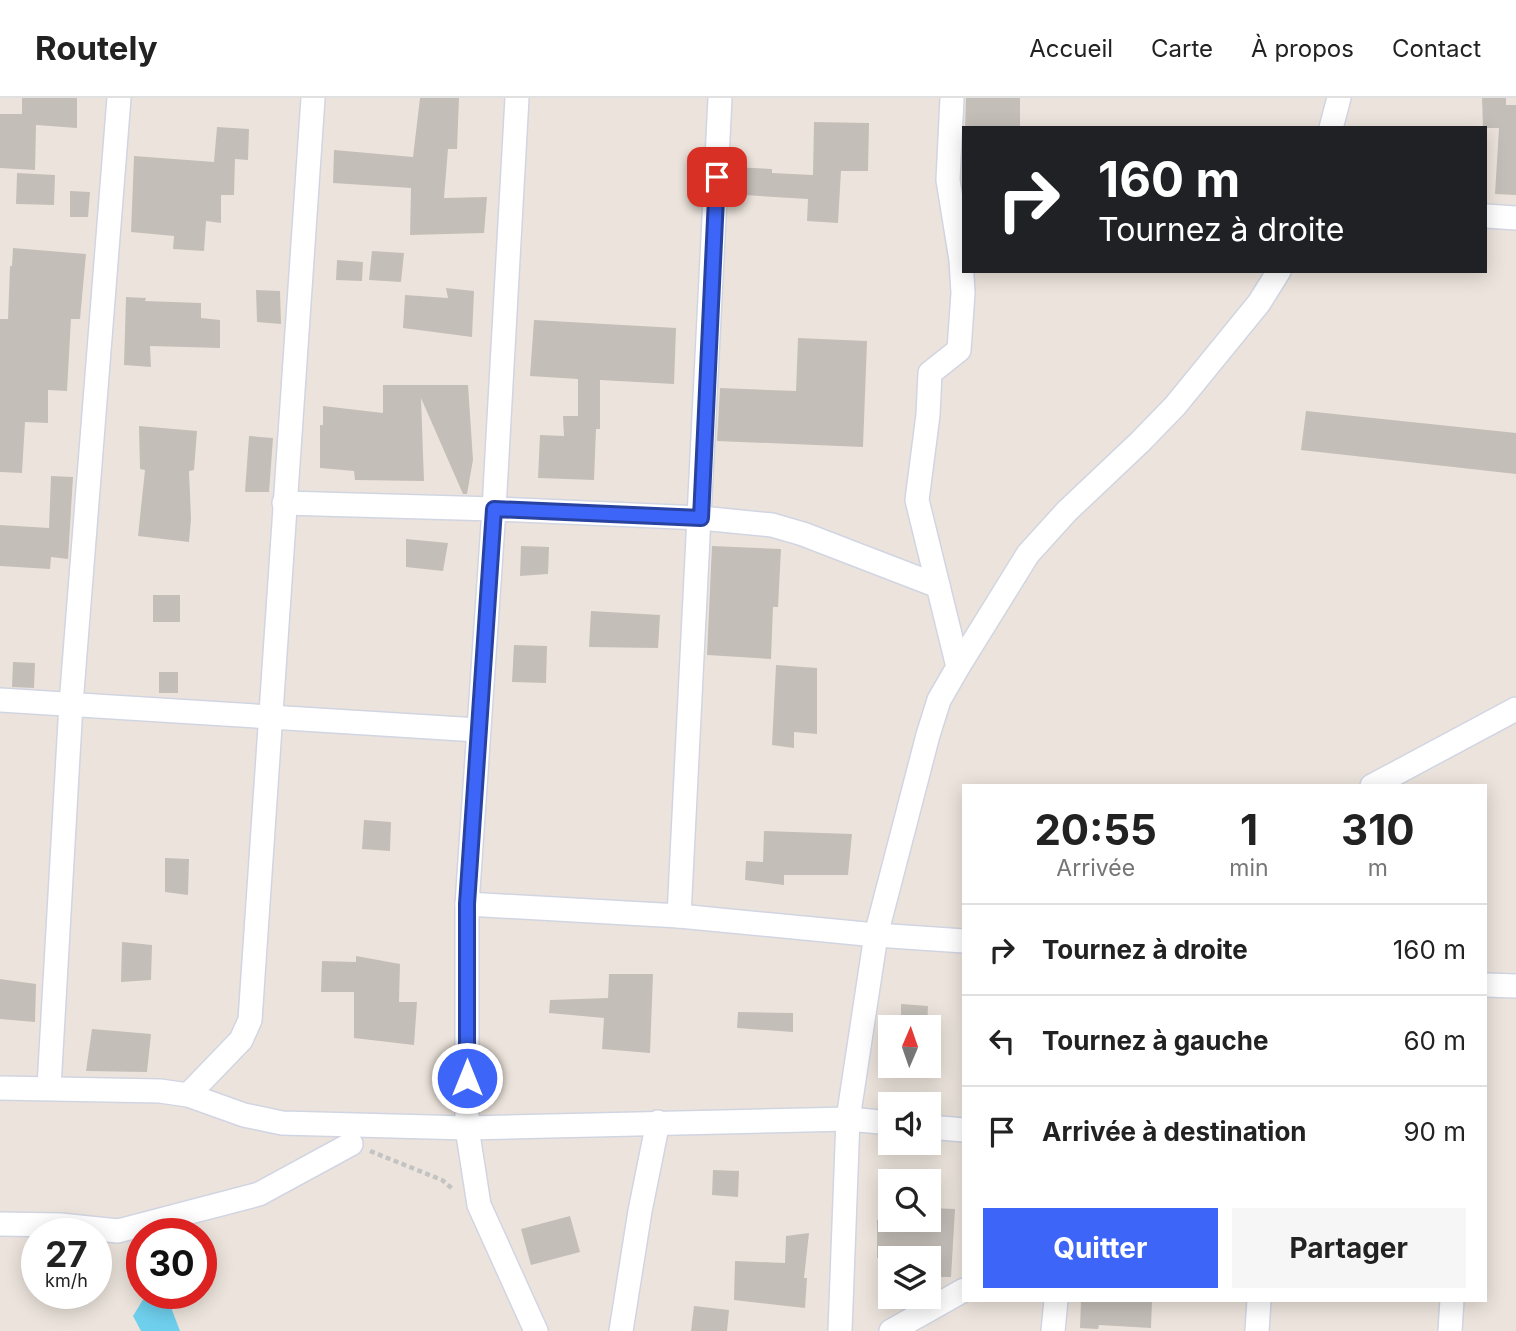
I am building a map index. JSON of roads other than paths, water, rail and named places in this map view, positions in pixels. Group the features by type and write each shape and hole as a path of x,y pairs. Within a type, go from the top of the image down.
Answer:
{"street":[{"path":"49,1087 71,704 119,98"},
{"path":"188,1095 241,1040 250,1020 313,98"},
{"path":"517,98 494,509 467,904 467,1128 479,1205 536,1331"},
{"path":"679,916 720,98"},
{"path":"953,98 963,293 960,350 930,373 918,500 958,667"},
{"path":"1332,126 1339,98"},
{"path":"1487,216 1516,218"},
{"path":"840,1331 848,1119 876,936 939,700 1028,554 1061,517 1175,406 1258,303 1278,273"},
{"path":"284,503 701,518 772,525 939,586"},
{"path":"0,700 478,730"},
{"path":"1376,784 1516,709"},
{"path":"467,904 679,916 876,936 962,941"},
{"path":"1487,985 1516,986"},
{"path":"0,1088 160,1091 188,1095 255,1118 282,1123 467,1128 848,1119 878,1122"},
{"path":"621,1331 640,1211 658,1122"},
{"path":"941,1128 962,1130"},
{"path":"0,1224 60,1225 118,1231 259,1194 351,1144"},
{"path":"891,1331 962,1291"},
{"path":"1053,1331 1056,1302"},
{"path":"1256,1331 1259,1302"},
{"path":"1450,1331 1452,1302"}],"water":[{"path":"137,1309 172,1309 180,1331 141,1331 133,1316"}]}
